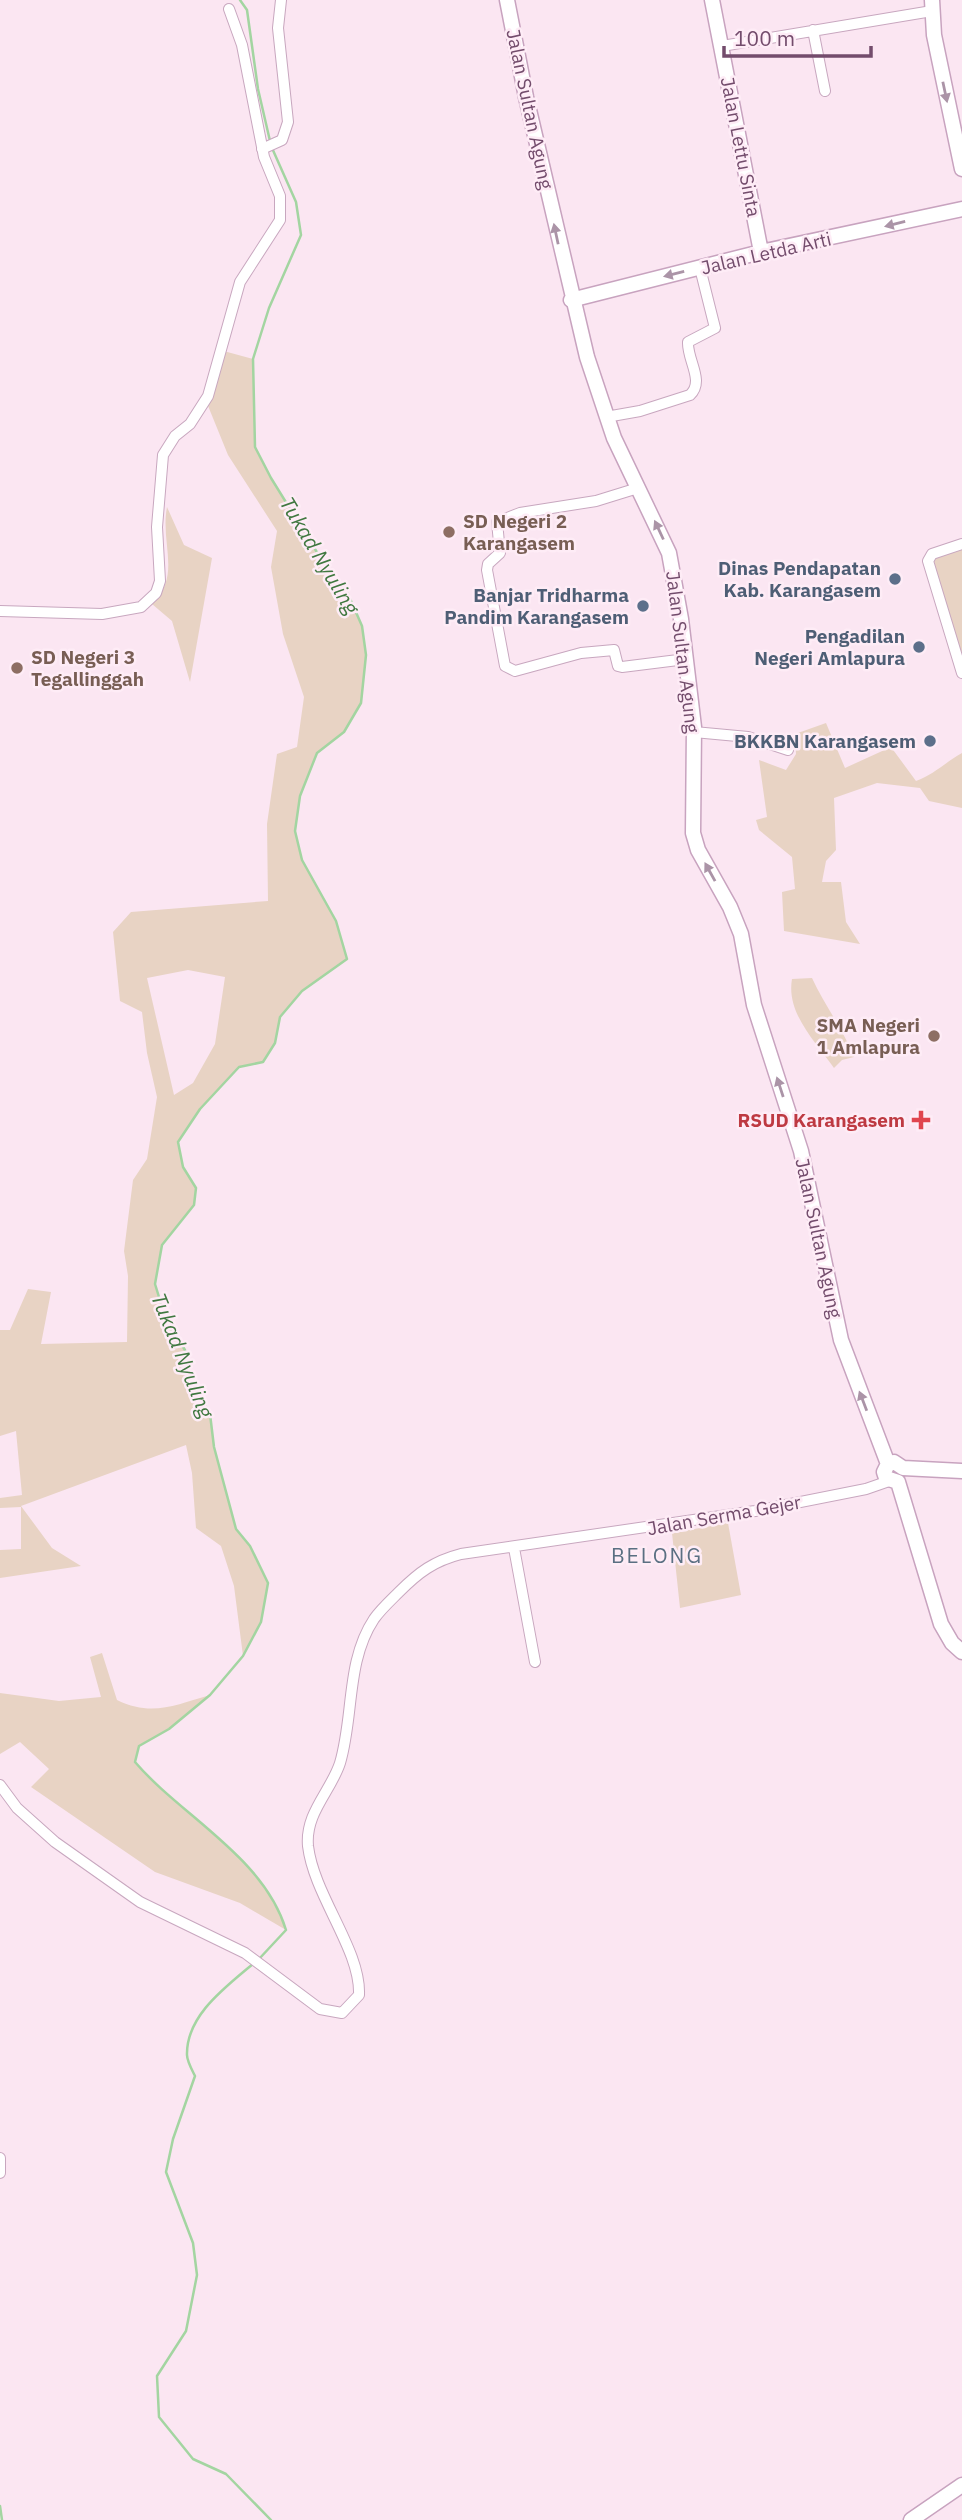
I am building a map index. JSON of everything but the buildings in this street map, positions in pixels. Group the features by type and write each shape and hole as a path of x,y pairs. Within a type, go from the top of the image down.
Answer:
{"street":[{"path":"264,149 280,142 288,122 278,28 281,0"},
{"name":"Jalan Sultan Agung","path":"507,0 571,300 606,417 669,552 686,659 694,732 693,833 698,850 730,907 744,942 754,1005 801,1151 841,1340 892,1474 938,1614 952,1643 962,1652"},
{"name":"Jalan Lettu Sinta","path":"712,0 761,252"},
{"path":"722,46 932,6 962,169"},
{"path":"0,611 103,614 141,607 156,593 160,581 157,527 163,455 175,436 190,424 208,396 240,282 279,220 280,196 264,149 240,36 229,9"},
{"path":"813,30 825,91"},
{"name":"Jalan Letda Arti","path":"571,300 761,252 962,209"},
{"path":"606,417 640,411 690,395 695,390 698,384 688,342 715,328 700,268"},
{"path":"638,488 596,501 520,513 497,522 500,553 488,564 487,570 505,666 507,670 515,671 581,653 614,650 618,666 622,667 686,659"},
{"path":"962,544 932,554 928,561 962,673"},
{"path":"694,732 748,737 788,750"},
{"path":"892,1474 962,1471"},
{"name":"Jalan Serma Gejer","path":"0,1785 17,1808 55,1842 140,1902 245,1953 328,2012 342,2012 358,1999 358,1975 315,1876 308,1836 313,1813 337,1770 344,1751 351,1691 361,1645 375,1618 424,1568 461,1554 755,1511 866,1489 892,1474"},
{"path":"514,1548 535,1662"},
{"path":"0,2158 0,2173"},
{"path":"911,2520 962,2485"}],"shaded area":[{"path":"220,350 253,359 255,447 323,562 348,594 362,626 366,655 361,703 344,732 317,753 300,796 295,831 302,860 336,921 347,959 302,991 280,1017 275,1043 263,1062 239,1067 200,1109 178,1142 183,1167 196,1188 194,1205 162,1245 155,1284 167,1323 185,1350 190,1377 210,1414 214,1447 236,1529 250,1546 268,1583 261,1622 243,1656 234,1586 221,1546 196,1528 192,1473 186,1445 21,1506 52,1548 81,1566 0,1578 0,1550 21,1549 21,1507 0,1508 0,1498 22,1495 16,1431 0,1436 0,1330 10,1330 28,1289 51,1292 41,1344 127,1342 128,1276 124,1251 133,1180 147,1159 157,1097 147,1053 142,1012 120,1001 113,932 131,912 268,901 267,824 277,754 297,747 304,697 283,634 271,567 277,531 228,455 204,396","holes":["188,970 225,977 215,1044 193,1083 174,1095 147,978"]},
{"path":"167,507 184,545 212,558 190,682 172,621 152,604 161,593 168,570"},
{"path":"962,542 962,654 933,561 934,556"},
{"path":"826,723 845,768 891,747 916,781 962,753 962,808 929,801 920,788 877,783 834,798 836,850 826,861 822,882 841,882 846,922 860,944 784,931 782,892 795,889 792,857 759,830 756,820 767,817 759,760 786,770 796,754 795,734"},
{"path":"812,978 854,1057 842,1060 834,1068 804,1026 793,1003 792,979"},
{"path":"728,1523 741,1595 680,1608 672,1533"},
{"path":"102,1653 117,1700 153,1709 210,1695 169,1729 139,1746 135,1762 241,1859 275,1904 286,1930 240,1903 155,1872 31,1787 49,1769 20,1742 0,1754 0,1693 59,1701 101,1697 90,1657"}],"waterway":[{"name":"Tukad Nyuling","path":"240,0 247,10 258,89 270,141"},
{"name":"Tukad Nyuling","path":"259,1959 286,1930 275,1904 241,1859 135,1762 139,1746 169,1729 210,1695 243,1656 261,1622 268,1583 250,1546 236,1529 214,1447 210,1414 190,1377 185,1350 167,1323 155,1284 162,1245 194,1205 196,1188 183,1167 178,1142 200,1109 239,1067 263,1062 275,1043 280,1017 302,991 347,959 336,921 302,860 295,831 300,796 317,753 344,732 361,703 366,655 362,626 348,594 323,562 255,447 253,359 269,308 301,235 296,202 272,148"},
{"name":"Tukad Nyuling","path":"254,1963 210,2003 193,2027 188,2041 187,2057 195,2076 173,2139 166,2172 193,2243 197,2275 186,2331 157,2376 159,2417 193,2459 226,2474 271,2520"},
{"path":"0,2506 2,2520"}],"place":[{"name":"SD Negeri 2 Karangasem","path":"449,532"},
{"name":"Dinas Pendapatan Kab. Karangasem","path":"895,579"},
{"name":"Banjar Tridharma Pandim Karangasem","path":"643,606"},
{"name":"Pengadilan Negeri Amlapura","path":"919,647"},
{"name":"SD Negeri 3 Tegallinggah","path":"17,668"},
{"name":"BKKBN Karangasem","path":"930,741"},
{"name":"SMA Negeri 1 Amlapura","path":"934,1036"},
{"name":"RSUD Karangasem","path":"921,1120"}],"district":[{"name":"BELONG","path":"657,1555"}]}
